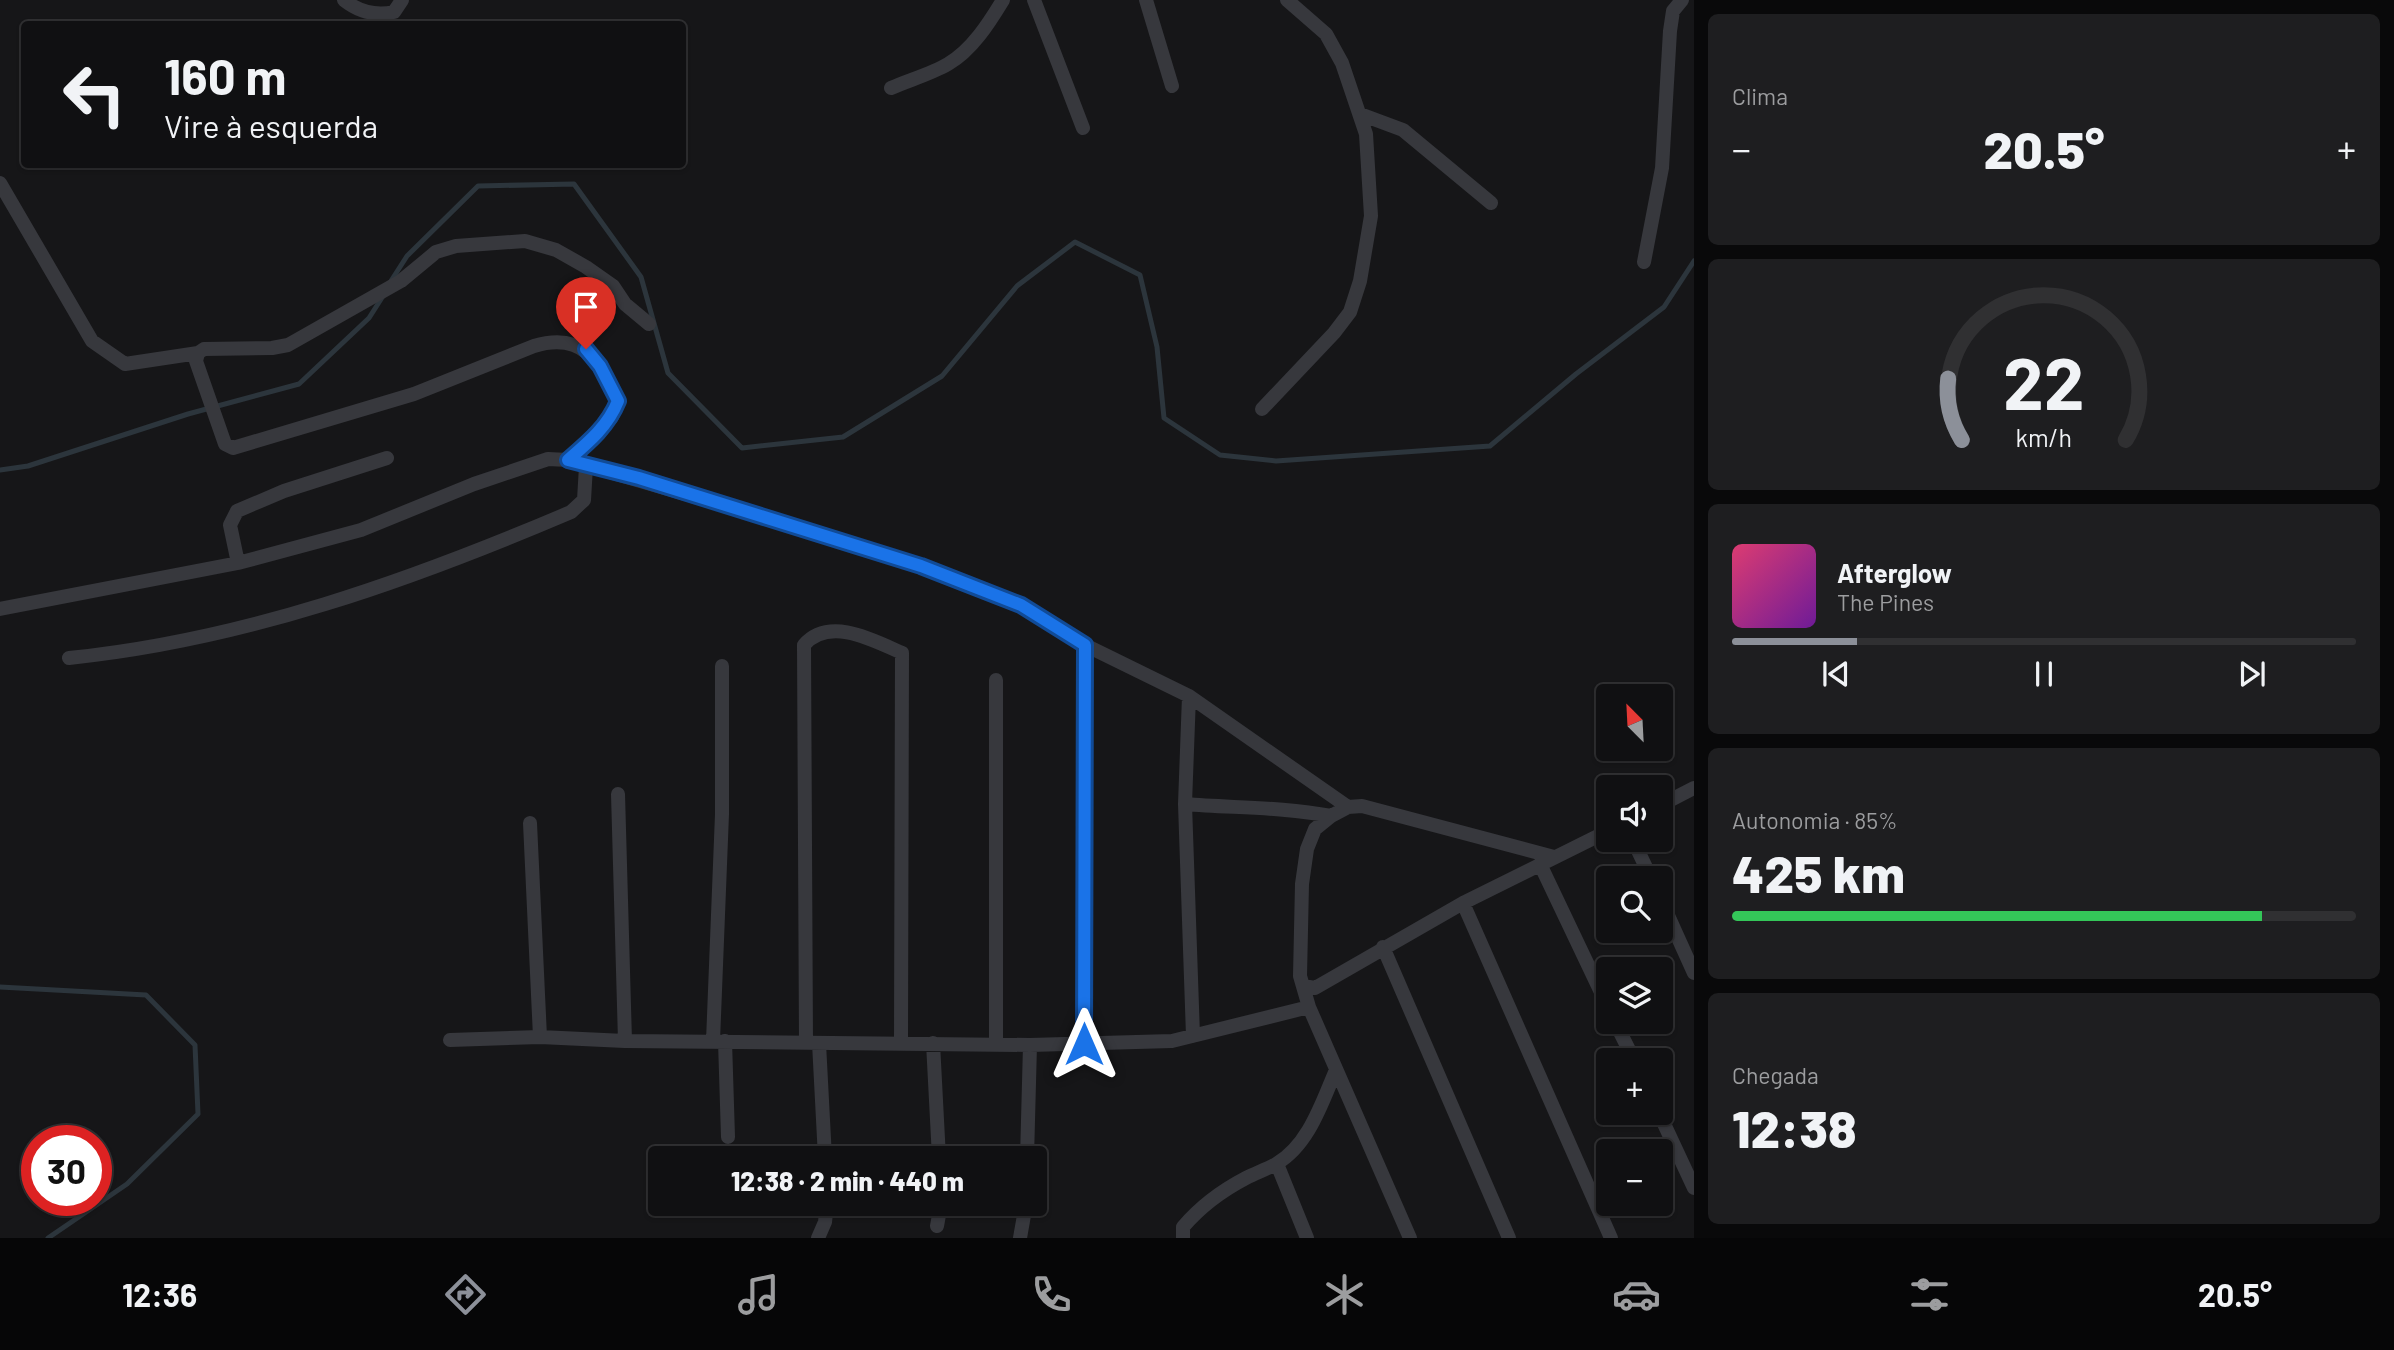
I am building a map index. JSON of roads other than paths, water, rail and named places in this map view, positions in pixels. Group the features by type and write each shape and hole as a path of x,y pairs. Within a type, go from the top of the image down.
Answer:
{"street":[{"path":"344,0 363,11 380,15 394,12 402,0"},
{"path":"891,88 949,64 980,34 1003,0"},
{"path":"1034,0 1083,128"},
{"path":"1146,0 1172,86"},
{"path":"1644,262 1661,168 1670,31 1674,10 1682,0"},
{"path":"1262,409 1350,312 1357,291 1371,216 1369,162 1360,114 1342,63 1326,34 1293,2"},
{"path":"1360,114 1403,130 1491,203"},
{"path":"0,183 92,341 125,364 197,357 204,349 272,348 288,345 401,281 436,252 456,246 524,241 556,250 613,286 625,304 649,324"},
{"path":"197,357 225,444 233,448 414,394 551,341 568,342 586,349 600,366 618,401 612,417 568,460"},
{"path":"238,563 230,525 237,512 284,491 387,458"},
{"path":"0,609 238,563 361,530 474,484 548,459 568,460 639,478 921,566 1021,605 1085,645 1189,696 1348,807"},
{"path":"69,658 139,651 214,635 320,606 451,562 571,512 584,500 586,466"},
{"path":"824,1146 813,1043 804,645 820,632 836,631 869,638 902,653 901,1042"},
{"path":"1084,1044 1085,645"},
{"path":"722,666 719,1041 728,1137"},
{"path":"996,680 996,1043"},
{"path":"1189,696 1185,804 1193,1037"},
{"path":"1673,799 1694,788"},
{"path":"618,794 625,1041"},
{"path":"1185,804 1232,809 1304,811 1331,816"},
{"path":"1410,1238 1309,1007 1300,976 1302,884 1307,849 1315,829 1331,816 1348,807 1362,806 1393,812 1554,857"},
{"path":"530,823 540,1037"},
{"path":"1303,986 1315,988 1463,903 1596,837"},
{"path":"1541,864 1596,981"},
{"path":"1463,903 1611,1238"},
{"path":"1673,927 1694,973"},
{"path":"1383,947 1509,1238"},
{"path":"450,1040 540,1037 625,1041 1030,1045 1172,1041 1309,1007"},
{"path":"933,1043 938,1146"},
{"path":"1027,1146 1030,1045"},
{"path":"1183,1238 1182,1227 1196,1212 1242,1180 1277,1164 1298,1144 1315,1119 1336,1070"},
{"path":"1665,1125 1694,1188"},
{"path":"1277,1164 1307,1238"},
{"path":"818,1238 826,1216"},
{"path":"937,1226 939,1216"},
{"path":"1020,1238 1024,1216"}],"waterway":[{"path":"391,281 407,256 478,186 574,184 641,277 668,373 742,448 843,437 942,376 1017,286 1075,242 1140,275 1157,347 1164,418 1220,455 1276,461 1490,446 1576,374 1664,307 1694,261"},
{"path":"0,470 28,466 188,414 299,384 369,318 383,296"},
{"path":"0,987 146,995 195,1045 198,1114 127,1184 48,1238"}]}
